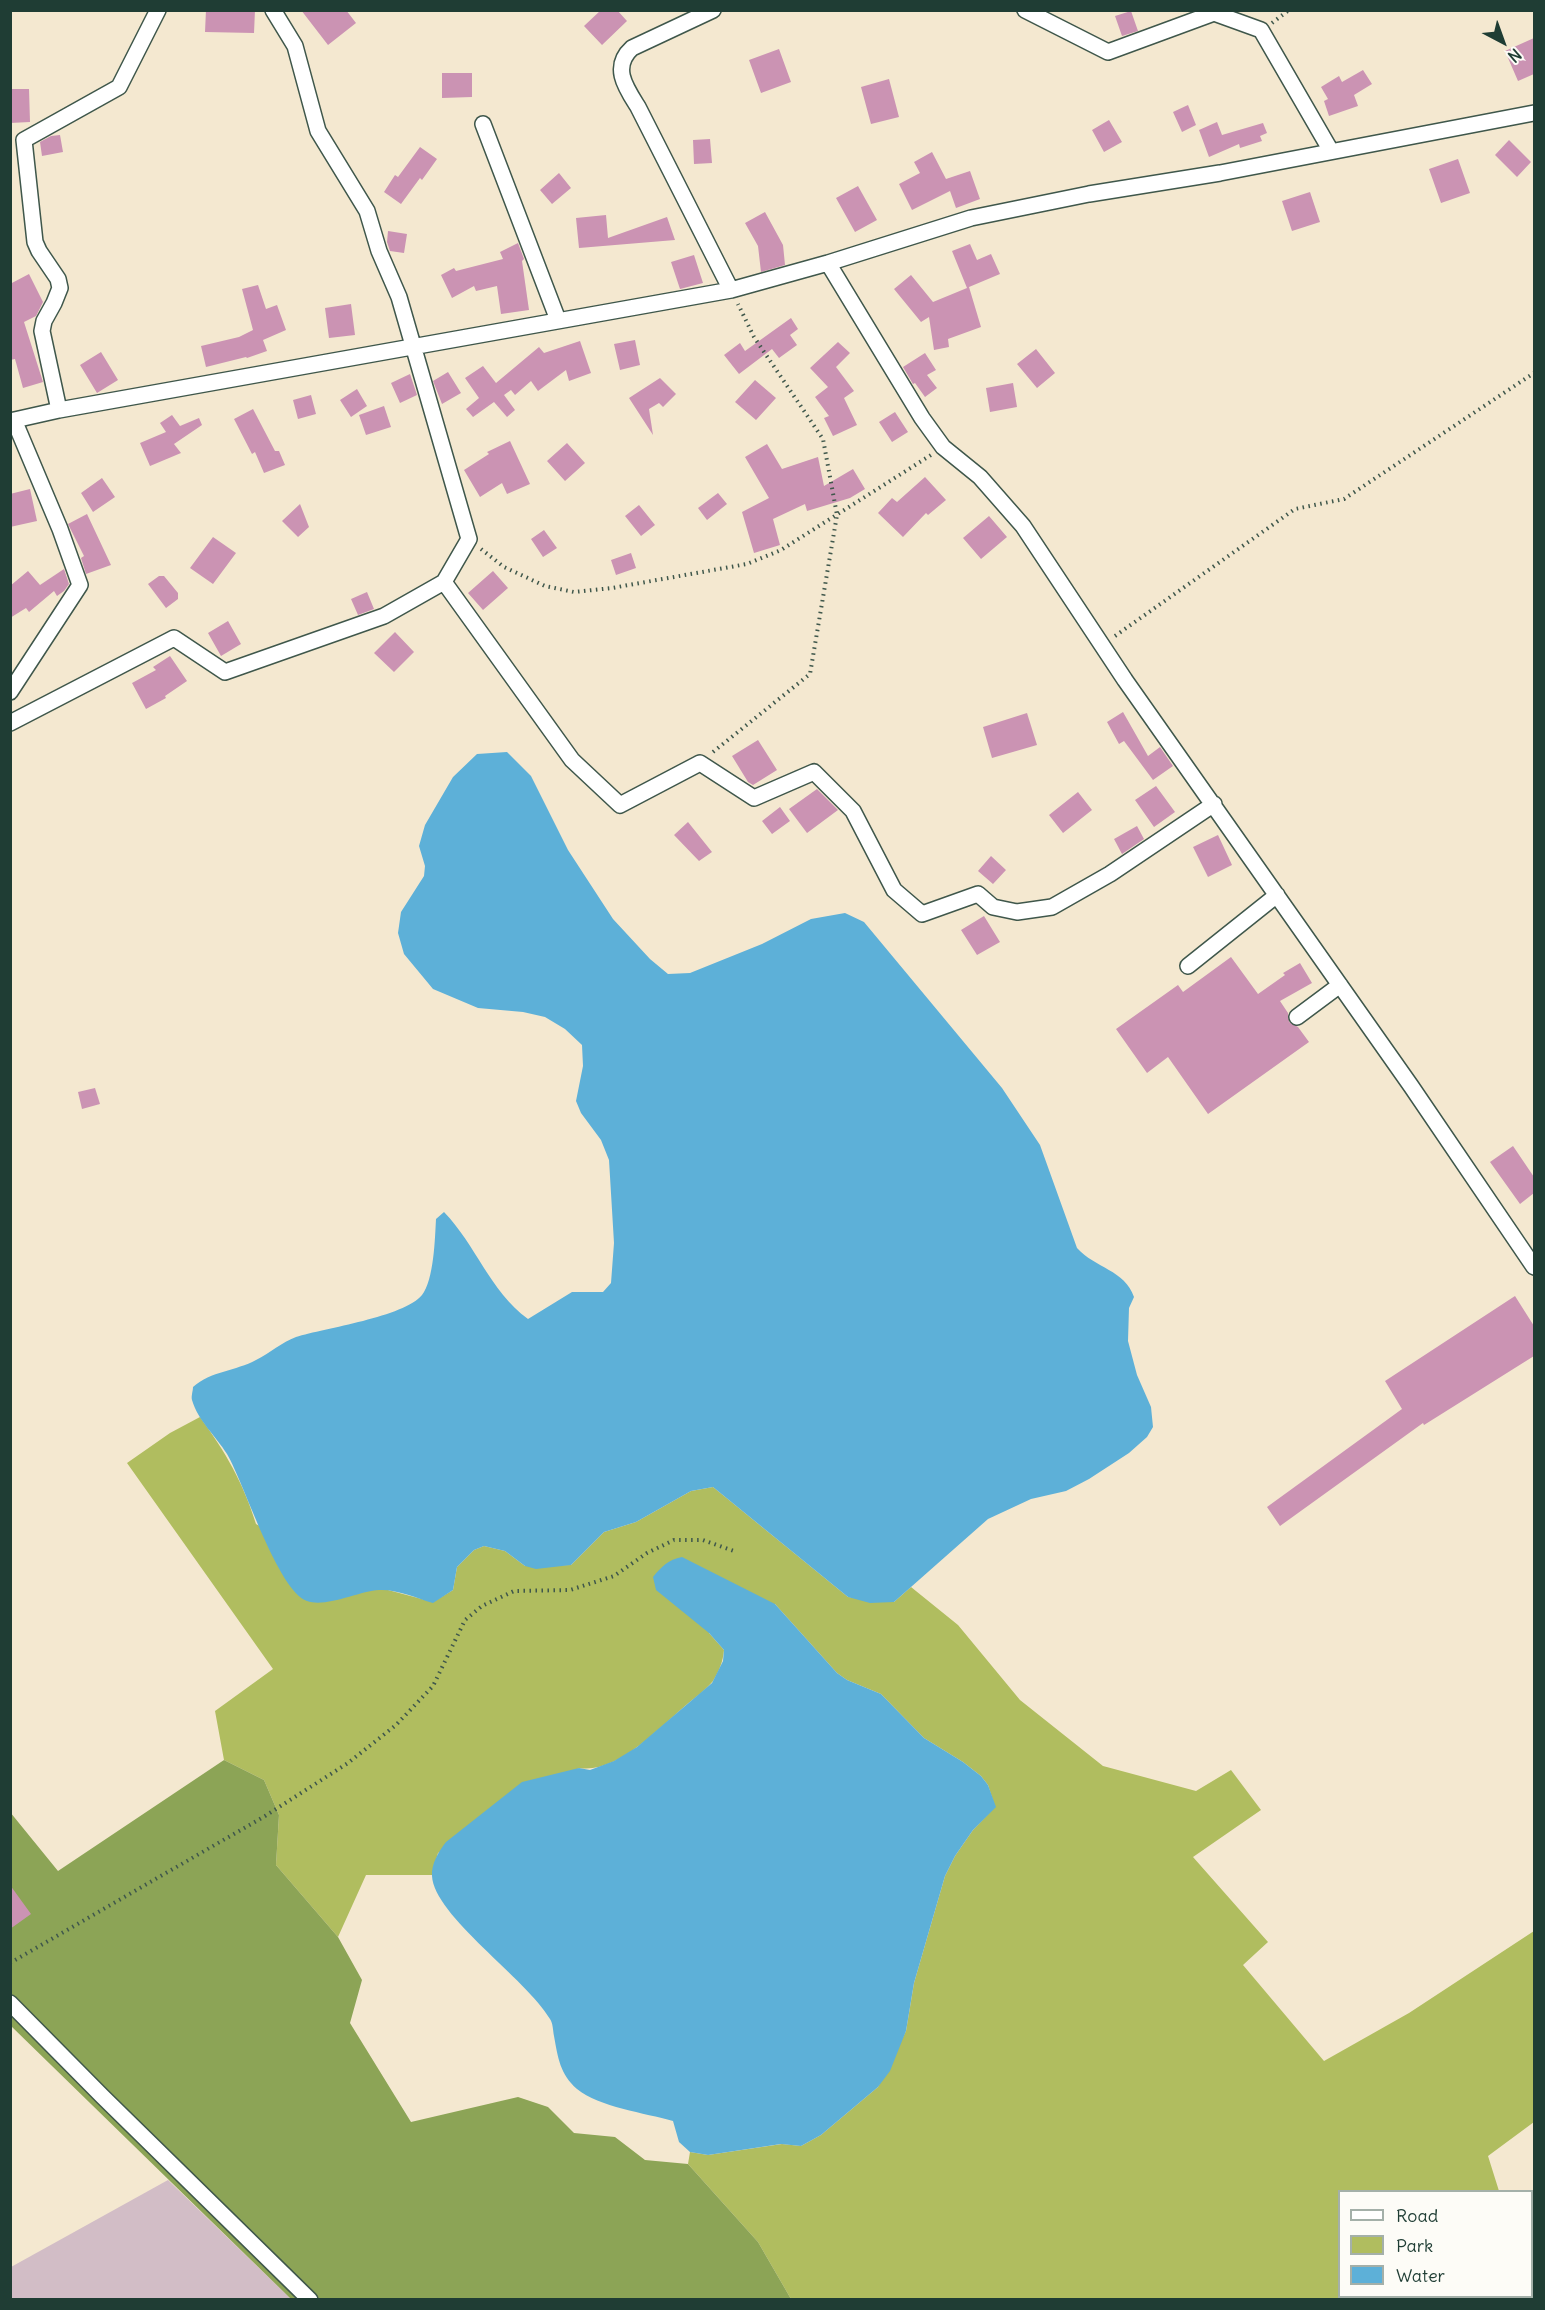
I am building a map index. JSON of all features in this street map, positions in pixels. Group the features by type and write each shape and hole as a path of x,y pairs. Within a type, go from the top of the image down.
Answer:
{"street":[{"path":"58,410 42,331 44,321 59,292 59,283 35,242 24,140 118,87 158,10"},
{"path":"10,723 174,638 225,672 384,616 444,582 469,539 399,297 379,251 367,211 318,131 295,46 273,10"},
{"path":"713,10 632,48 623,58 620,70 625,86 638,107 731,290"},
{"path":"1025,10 1108,52 1214,13 1261,30 1331,152"},
{"path":"10,692 80,585 60,529 12,420 413,345 731,290 828,263 971,218 1089,194 1220,173 1534,112"},
{"path":"483,124 558,320"},
{"path":"828,263 922,418 943,447 980,477 1023,526 1102,645 1534,1267"},
{"path":"444,582 572,760 620,805 700,763 754,798 814,772 853,811 894,890 922,914 978,894 993,908 1017,912 1052,907 1110,874 1214,804"},
{"path":"1188,966 1277,895"},
{"path":"1297,1017 1340,985"},
{"path":"10,2002 102,2096 310,2300"}],"path":[{"path":"700,763 810,674 837,515 823,439 754,337 731,290"},
{"path":"1102,645 1295,509 1344,500 1534,373"},
{"path":"469,539 504,567 545,586 574,592 612,588 747,564 781,550 943,447"},
{"path":"10,1963 265,1816 348,1763 396,1725 433,1686 465,1620 482,1606 514,1591 570,1590 614,1576 647,1553 675,1540 703,1540 737,1552"}],"shaded area":[{"path":"168,2180 291,2299 11,2299 11,2267"}],"green space":[{"path":"200,1417 233,1468 256,1524 377,1590 388,1590 433,1602 453,1590 457,1567 474,1550 484,1546 505,1551 525,1566 571,1565 604,1532 636,1522 691,1491 713,1487 848,1597 894,1602 911,1587 958,1625 1020,1700 1103,1766 1196,1791 1231,1770 1261,1810 1193,1857 1268,1942 1243,1965 1324,2061 1409,2013 1534,1931 1534,2122 1488,2156 1499,2190 1338,2190 1338,2298 1447,2299 791,2299 758,2242 688,2164 690,2152 708,2155 782,2144 801,2146 821,2135 878,2087 906,2031 914,1983 945,1876 955,1856 973,1830 995,1807 988,1785 981,1776 963,1762 924,1738 881,1694 847,1680 837,1673 775,1604 709,1633 724,1650 713,1681 636,1748 608,1764 593,1768 579,1768 438,1853 432,1875 366,1875 338,1937 276,1865 279,1815 264,1780 224,1760 215,1711 273,1669 127,1463 170,1433"},
{"path":"224,1760 264,1780 279,1815 276,1865 338,1937 362,1980 350,2023 411,2122 518,2097 548,2107 574,2133 615,2137 645,2160 688,2164 758,2242 791,2299 291,2299 11,2026 10,1812 58,1871"}],"water":[{"path":"507,752 531,776 568,850 613,919 650,959 668,974 690,973 762,944 811,919 845,913 864,922 1002,1088 1040,1145 1077,1248 1084,1255 1117,1275 1130,1288 1134,1297 1129,1308 1128,1341 1137,1375 1151,1407 1153,1427 1147,1437 1129,1453 1066,1491 1031,1499 988,1519 894,1602 870,1603 848,1597 713,1487 691,1491 636,1522 604,1532 571,1565 536,1569 525,1566 505,1551 484,1546 474,1550 457,1567 453,1590 433,1603 400,1592 386,1590 315,1603 307,1601 296,1593 273,1558 227,1454 195,1408 192,1398 193,1387 216,1374 256,1360 296,1337 382,1316 413,1303 426,1288 433,1259 436,1219 444,1212 503,1295 528,1319 572,1292 603,1292 611,1283 614,1243 609,1160 601,1140 581,1113 576,1101 583,1066 582,1045 565,1029 545,1017 523,1012 478,1008 433,989 404,954 398,933 401,912 424,876 425,866 419,846 425,825 453,777 477,754"},
{"path":"682,1557 775,1604 837,1673 847,1680 881,1694 924,1738 981,1776 988,1785 996,1807 973,1830 955,1856 945,1876 914,1983 906,2031 890,2071 878,2087 821,2135 801,2146 781,2144 708,2155 690,2152 679,2142 673,2121 610,2105 577,2089 561,2065 550,2019 522,1985 448,1910 437,1892 432,1876 434,1862 446,1842 522,1782 579,1768 590,1770 614,1761 637,1747 712,1683 723,1661 724,1650 709,1633 656,1590 653,1577 666,1564"}],"building":[{"path":"206,10 255,10 254,33 205,32"},
{"path":"301,10 346,10 356,23 328,45"},
{"path":"601,10 617,10 627,21 602,45 584,26"},
{"path":"1131,11 1138,31 1122,36 1115,16"},
{"path":"1534,38 1534,74 1518,81 1505,51"},
{"path":"779,49 791,82 761,93 749,60"},
{"path":"1363,70 1372,84 1354,95 1358,106 1329,116 1324,101 1328,99 1321,87 1339,76 1342,82"},
{"path":"442,73 472,73 472,97 442,98"},
{"path":"889,79 899,117 871,124 861,87"},
{"path":"10,89 29,89 30,122 10,123"},
{"path":"1188,105 1196,125 1182,132 1173,112"},
{"path":"1109,120 1122,142 1104,152 1092,130"},
{"path":"1217,122 1222,135 1263,123 1267,133 1260,136 1262,141 1240,148 1239,144 1209,157 1199,130"},
{"path":"60,135 63,152 42,156 40,142 51,136"},
{"path":"710,139 712,163 694,164 693,140"},
{"path":"1509,140 1531,162 1517,177 1495,155"},
{"path":"420,147 437,159 401,204 384,192 395,175 398,177"},
{"path":"932,152 946,179 970,171 980,199 956,208 950,191 912,210 899,184 920,173 914,162"},
{"path":"1458,159 1470,193 1441,203 1429,169"},
{"path":"559,173 571,188 552,204 540,190"},
{"path":"858,186 877,220 855,232 836,198"},
{"path":"1310,192 1320,222 1292,231 1282,201"},
{"path":"765,212 783,245 785,265 761,272 758,246 745,223"},
{"path":"606,215 608,238 667,217 675,240 579,248 576,218"},
{"path":"388,231 407,234 404,253 390,251 387,242"},
{"path":"518,243 524,259 522,261 529,310 501,314 497,286 476,291 474,286 452,298 441,275 454,268 456,271 503,259 500,252"},
{"path":"970,244 977,260 991,254 1000,274 969,287 981,327 948,339 949,347 934,350 929,317 921,322 894,289 911,275 933,302 967,288 952,251"},
{"path":"694,255 703,283 680,289 671,262"},
{"path":"29,274 43,302 36,316 24,322 43,382 23,388 15,359 10,360 10,284"},
{"path":"258,285 266,309 277,305 286,330 263,340 267,351 206,367 201,346 239,337 253,330 242,289"},
{"path":"351,304 355,335 329,338 325,308"},
{"path":"791,318 798,329 790,335 797,345 779,358 772,349 739,374 724,355 740,343 745,351"},
{"path":"635,340 640,365 620,370 614,344"},
{"path":"580,341 591,373 569,381 566,370 538,391 531,381 515,395 511,390 504,395 515,410 507,417 494,402 473,417 466,409 479,398 465,378 483,366 496,383 539,347 544,353"},
{"path":"838,342 850,353 836,367 854,391 844,398 857,425 833,436 824,418 829,416 815,397 828,387 810,368"},
{"path":"1036,349 1055,373 1037,388 1017,364"},
{"path":"101,352 118,380 97,393 80,365"},
{"path":"925,353 936,370 927,375 937,388 925,397 915,383 913,384 903,367"},
{"path":"448,372 461,393 442,404 433,381"},
{"path":"410,374 417,395 400,403 391,383"},
{"path":"660,378 676,394 663,407 659,403 649,409 653,435 629,398"},
{"path":"755,380 776,398 756,420 735,402"},
{"path":"1013,383 1017,407 990,412 986,388"},
{"path":"357,389 367,406 351,417 340,400"},
{"path":"311,395 316,414 298,419 293,400"},
{"path":"384,406 391,427 366,435 359,415"},
{"path":"253,409 285,465 264,473 255,452 252,454 234,419"},
{"path":"895,412 908,432 892,442 879,422"},
{"path":"172,415 180,426 199,418 202,425 174,444 181,453 150,466 140,443 166,432 160,423"},
{"path":"510,441 530,484 507,494 502,483 480,497 464,470 489,454 487,452"},
{"path":"567,443 585,463 565,481 547,461"},
{"path":"767,444 782,469 818,457 824,486 853,469 865,489 850,498 807,511 805,504 773,519 780,545 754,553 742,512 769,498 745,457"},
{"path":"925,477 946,500 928,515 926,513 903,537 878,513 892,498 897,502"},
{"path":"102,478 115,497 93,512 81,493"},
{"path":"30,489 37,521 10,527 10,494"},
{"path":"718,493 727,504 707,520 698,508"},
{"path":"300,504 309,527 298,537 282,521"},
{"path":"639,505 655,525 641,536 625,516"},
{"path":"87,514 111,565 86,574 81,558 84,556 68,524"},
{"path":"989,516 1007,537 981,559 963,538"},
{"path":"544,530 557,548 543,557 531,539"},
{"path":"213,537 236,553 213,584 190,568"},
{"path":"631,553 636,568 616,575 611,560"},
{"path":"64,569 69,584 64,591 57,596 54,591 29,612 26,608 10,618 10,586 28,571 40,585"},
{"path":"493,571 508,588 483,610 468,593"},
{"path":"159,576 164,576 178,593 178,599 166,608 148,584"},
{"path":"367,592 374,609 358,615 351,599"},
{"path":"228,621 241,644 221,656 208,633"},
{"path":"395,632 414,652 394,672 374,653"},
{"path":"170,656 187,681 165,696 166,698 146,709 132,683 156,670 153,667"},
{"path":"1123,712 1148,756 1160,747 1173,766 1153,780 1124,741 1119,744 1107,722"},
{"path":"1027,713 1037,745 992,758 983,727"},
{"path":"758,740 777,770 753,785 748,782 732,756"},
{"path":"1156,786 1175,812 1154,827 1135,800"},
{"path":"817,789 838,810 807,833 789,809"},
{"path":"1078,792 1092,810 1063,833 1049,815"},
{"path":"780,807 790,821 772,834 762,821"},
{"path":"688,822 712,852 699,861 674,835"},
{"path":"1137,826 1144,839 1122,854 1114,839"},
{"path":"1218,835 1232,865 1208,877 1193,847"},
{"path":"991,856 1006,870 993,884 978,871"},
{"path":"984,916 1000,942 977,955 961,930"},
{"path":"1231,957 1258,994 1285,975 1283,973 1300,963 1312,983 1280,1001 1288,1013 1289,1022 1298,1027 1309,1042 1208,1114 1168,1057 1147,1073 1116,1029 1178,985 1183,992"},
{"path":"95,1088 100,1104 82,1109 78,1092"},
{"path":"1513,1146 1534,1177 1534,1193 1520,1204 1490,1162"},
{"path":"1515,1296 1534,1326 1534,1356 1424,1425 1423,1423 1280,1526 1267,1507 1402,1409 1385,1381"},
{"path":"10,1885 31,1914 10,1929"}]}
